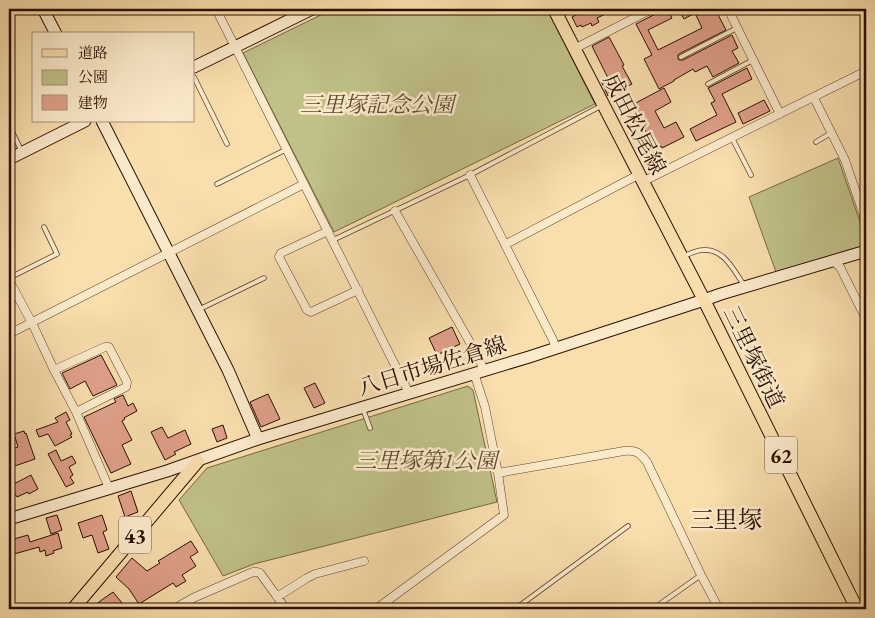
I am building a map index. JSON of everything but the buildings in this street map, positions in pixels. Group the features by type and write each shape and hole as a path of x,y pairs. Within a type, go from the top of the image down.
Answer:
{"main road":[{"path":"43,9 55,32"},
{"path":"195,67 312,9"},
{"name":"成田松尾線","path":"554,9 682,257"},
{"path":"9,158 83,122"},
{"path":"103,122 228,370 258,440"},
{"name":"八日市場佐倉線","path":"9,519 198,461 362,407 556,348 720,294 866,251"},
{"name":"三里塚街道","path":"682,257 859,608"},
{"name":"43","path":"73,609 198,461"}],"street":[{"path":"216,9 409,393"},
{"path":"574,49 652,9"},
{"path":"728,9 780,114"},
{"path":"506,244 640,178 732,138 866,71"},
{"path":"814,98 845,160 866,222"},
{"path":"470,174 556,348"},
{"path":"9,334 304,184"},
{"path":"376,609 504,515 479,372 480,360 395,211"},
{"path":"328,231 281,253 279,257 307,310 310,312 358,290"},
{"path":"833,261 840,267 866,319"},
{"path":"9,279 76,412 109,488"},
{"path":"54,370 105,347 109,347 127,382 126,386 76,412"},
{"path":"498,473 624,451 639,453 647,462 719,609"},
{"path":"277,597 315,574 364,561"},
{"path":"174,609 253,572 260,573 286,609"}],"lane":[{"path":"682,57 737,28"},
{"path":"708,84 753,60"},
{"path":"195,79 227,144"},
{"path":"333,240 470,174 603,104"},
{"path":"9,125 22,152"},
{"path":"816,142 832,133"},
{"path":"732,138 750,175"},
{"path":"217,184 287,149"},
{"path":"9,279 57,254 44,227"},
{"path":"682,257 703,250 715,251 724,257 744,287"},
{"path":"198,310 264,278"},
{"path":"362,407 370,428"},
{"path":"515,609 628,526"},
{"path":"653,609 701,575"}],"green space":[{"name":"三里塚記念公園","path":"333,9 547,9 595,104 334,232 243,53"},
{"path":"838,158 866,239 866,245 776,272 749,197"},
{"name":"三里塚第1公園","path":"468,386 473,390 497,502 254,564 223,576 179,500 207,468"}],"district":[{"name":"三里塚","path":"726,519"}]}
